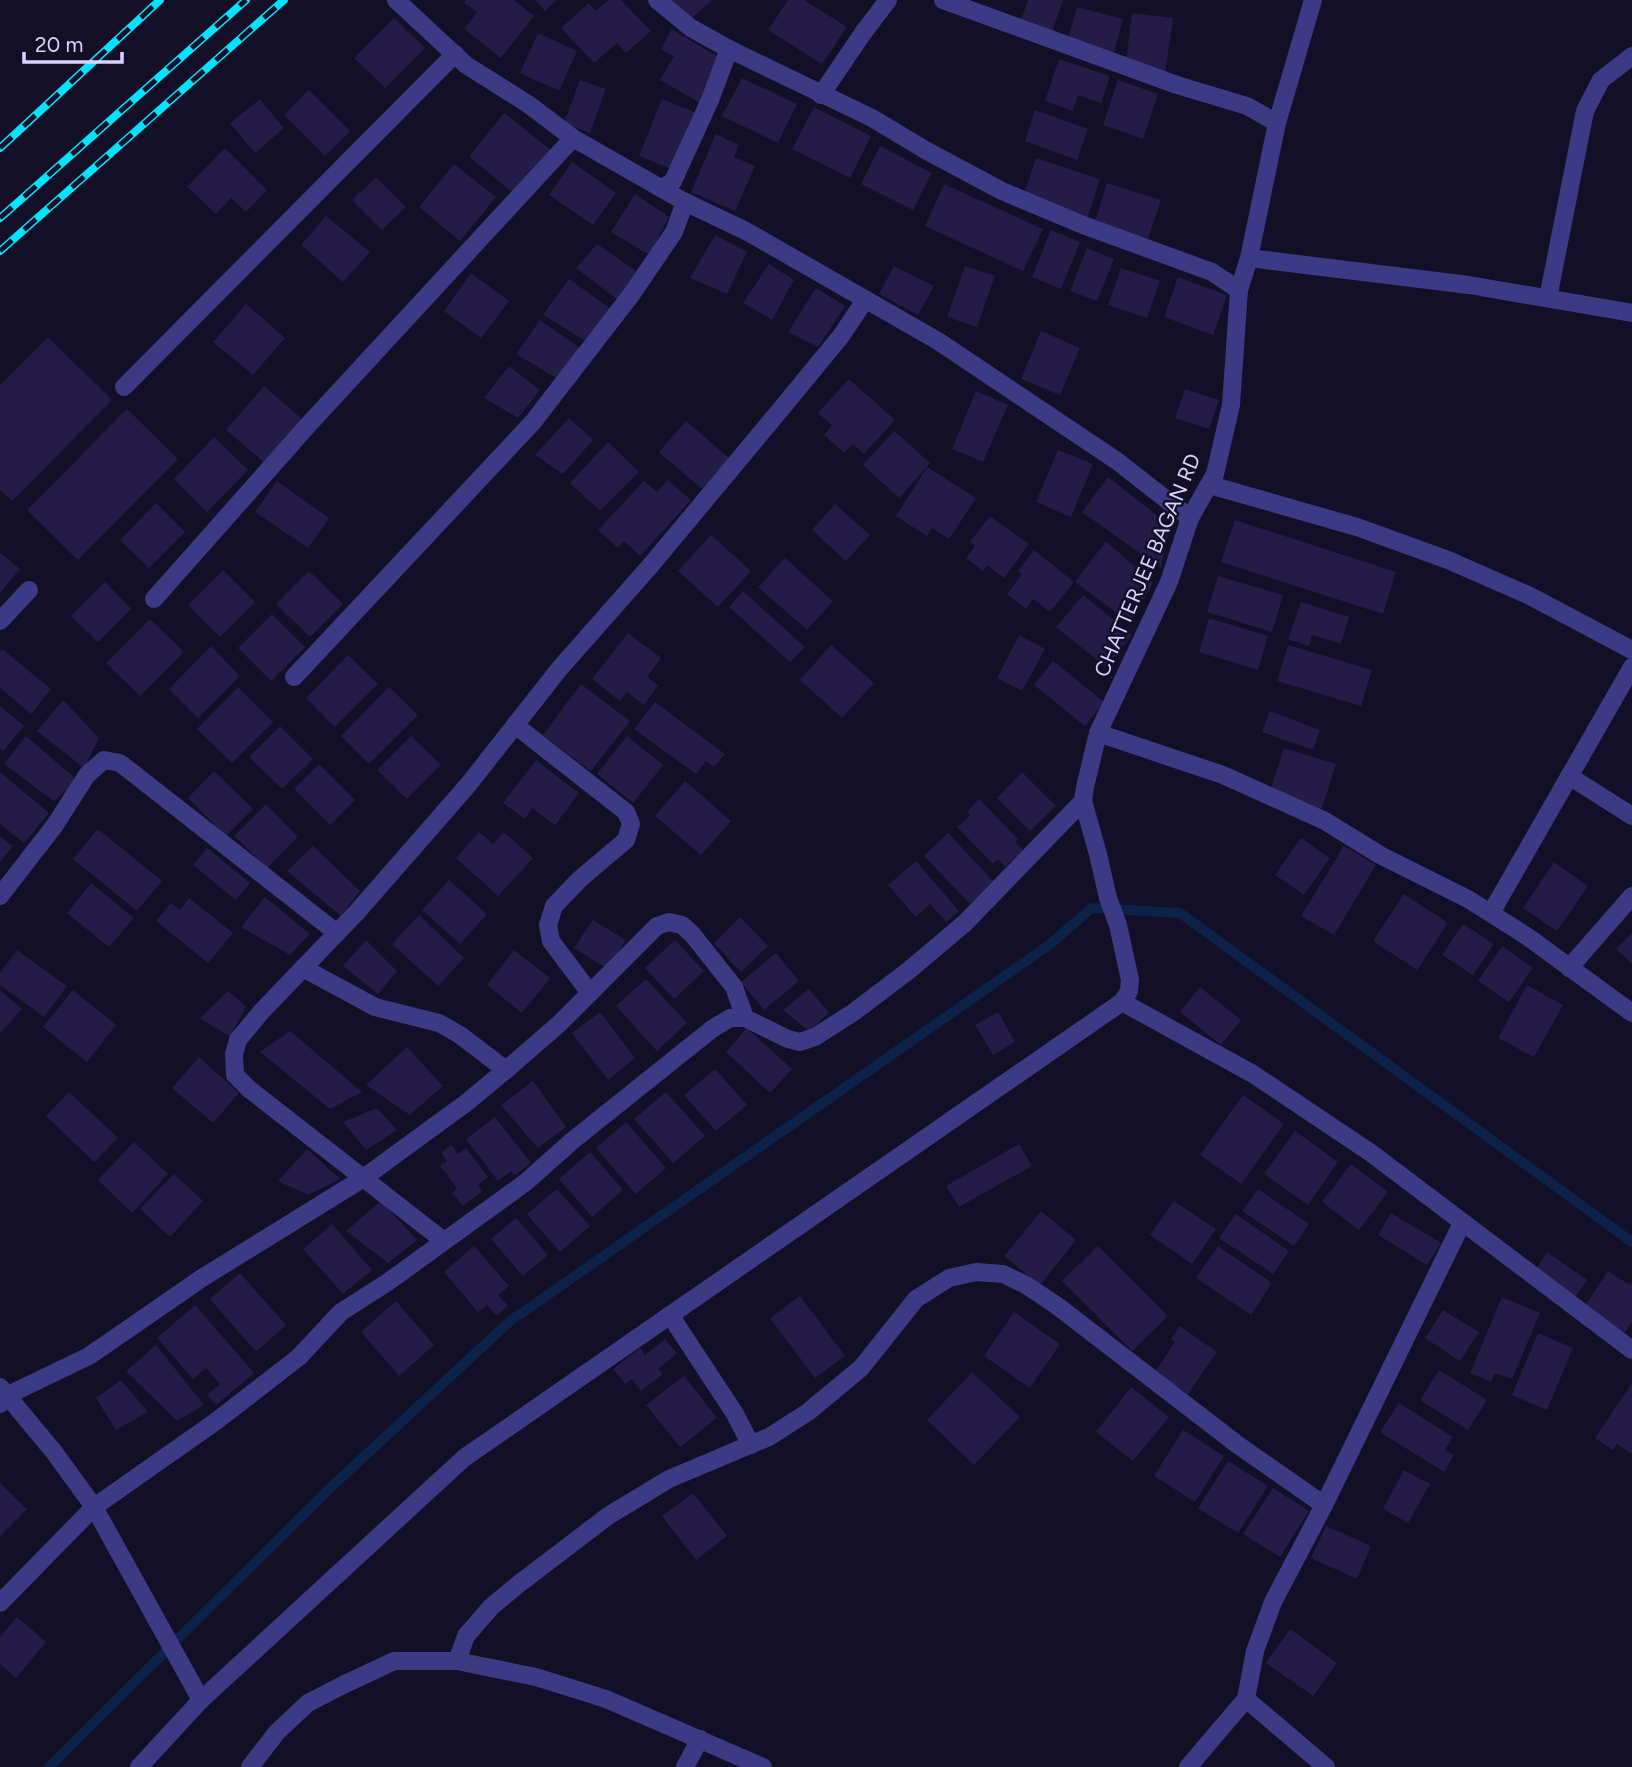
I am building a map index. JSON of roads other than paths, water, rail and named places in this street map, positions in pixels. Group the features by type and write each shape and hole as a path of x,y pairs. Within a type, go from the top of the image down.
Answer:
{"street":[{"path":"396,0 486,79 528,104 573,138 685,202 746,231 938,341 991,374 1117,461 1190,518"},
{"path":"657,0 691,28 821,95 872,118 1002,191 1083,225 1212,272 1240,290"},
{"path":"821,95 888,0"},
{"path":"943,0 1177,85 1247,106 1278,123"},
{"name":"CHATTERJEE BAGAN RD","path":"1122,1002 1129,991 1130,980 1118,925 1108,898 1083,801 1098,733 1169,582 1190,518 1210,485 1231,405 1240,290 1278,123 1313,0"},
{"path":"662,188 673,181 710,100 729,49"},
{"path":"124,387 455,54"},
{"path":"1548,298 1585,111 1601,80 1632,56"},
{"path":"154,599 309,424 573,138"},
{"path":"294,677 533,422 631,295 674,232 685,202"},
{"path":"1249,258 1469,285 1632,313"},
{"path":"444,1241 249,1089 235,1075 234,1054 238,1040 468,785 560,668 727,474 841,336 865,300"},
{"path":"1210,485 1357,527 1448,560 1530,596 1632,650"},
{"path":"0,621 29,590"},
{"path":"1491,913 1632,667"},
{"path":"515,725 626,812 631,824 626,840 580,879 554,906 548,925 551,941 590,993"},
{"path":"1098,733 1223,775 1325,821 1380,855 1491,913 1632,1013"},
{"path":"0,896 55,825 88,775 104,760 120,764 129,770 337,933"},
{"path":"1569,776 1632,816"},
{"path":"0,1603 94,1507 215,1422 299,1357 341,1312 526,1182 572,1141 712,1029 730,1018 745,1018 788,1039 800,1042 815,1037 854,1012 908,971 965,923 1083,801"},
{"path":"1569,968 1632,896"},
{"path":"201,1700 94,1507 3,1395 89,1356 201,1278 362,1179 466,1103 506,1070 559,1024 657,926 668,922 682,925 692,934 734,987 745,1018"},
{"path":"303,968 375,1007 439,1023 460,1035 506,1070"},
{"path":"139,1767 201,1700 464,1458 1122,1002 1253,1074 1371,1153 1632,1350"},
{"path":"1188,1767 1246,1699 1255,1651 1273,1602 1462,1223"},
{"path":"457,1661 466,1636 491,1607 608,1516 669,1479 769,1437 808,1412 862,1368 916,1299 950,1278 976,1272 1003,1274 1026,1285 1056,1305 1238,1445 1324,1504"},
{"path":"670,1315 735,1414 751,1445"},
{"path":"250,1767 277,1732 308,1703 394,1661 457,1661 536,1677 606,1699 763,1767"},
{"path":"1246,1699 1326,1767"},
{"path":"685,1767 700,1739"}],"waterway":[{"path":"49,1767 327,1491 509,1322 1049,945 1092,908 1180,913 1632,1242"}],"railway":[{"path":"0,148 160,0"},
{"path":"0,218 246,0"},
{"path":"0,251 284,0"}]}
